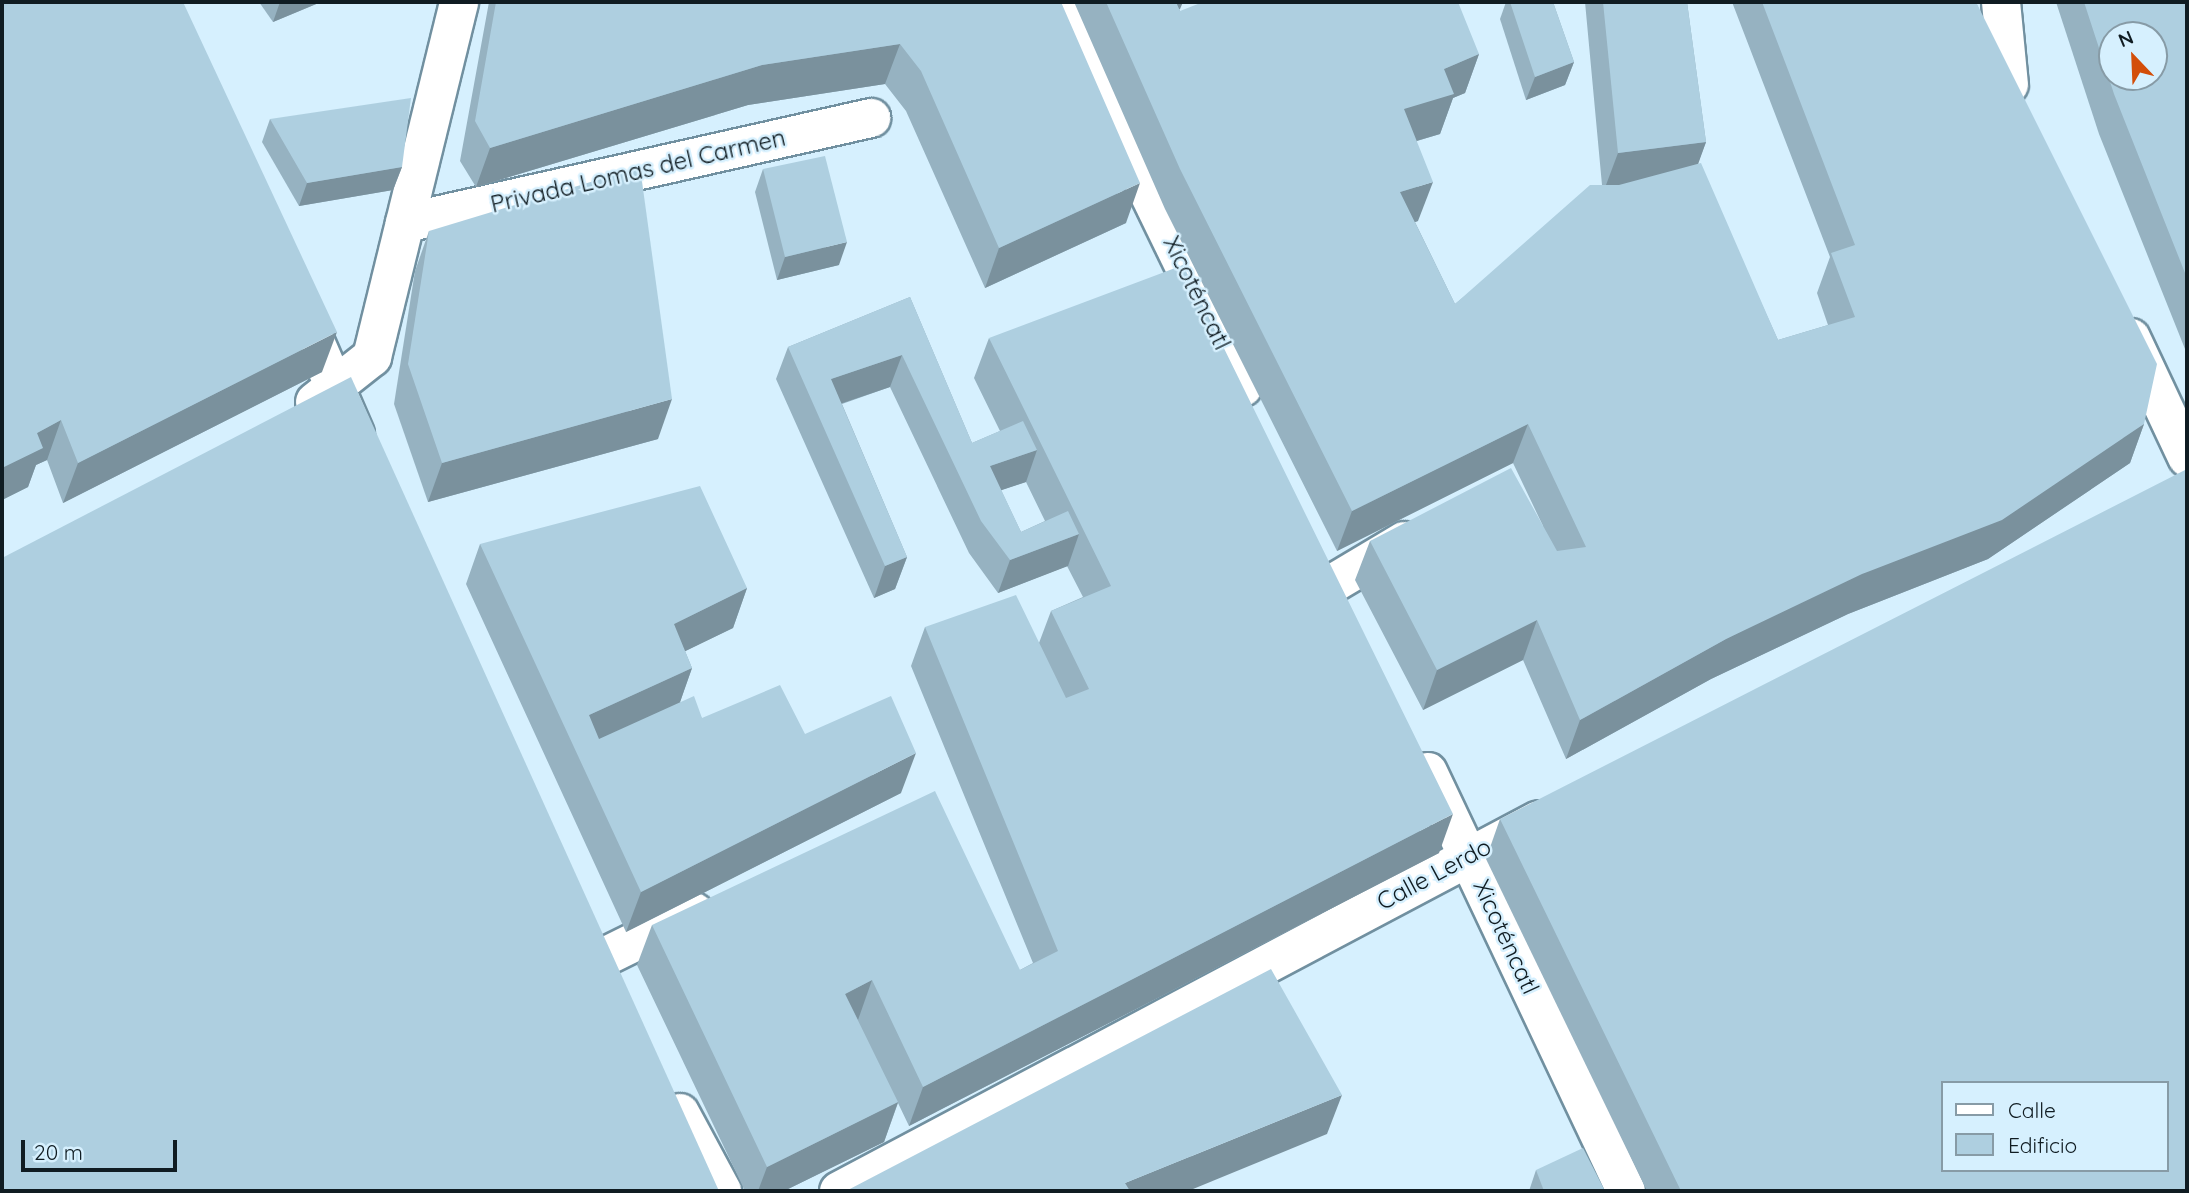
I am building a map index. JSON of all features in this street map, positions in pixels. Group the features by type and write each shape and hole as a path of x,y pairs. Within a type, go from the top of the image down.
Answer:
{"street":[{"path":"276,423 336,391 372,357 459,2"},
{"name":"Xicoténcatl","path":"1056,2 1259,421"},
{"path":"1970,2 2027,122"},
{"path":"2001,2 2009,85"},
{"name":"Privada Lomas del Carmen","path":"404,223 871,118"},
{"path":"288,278 370,467"},
{"path":"2116,308 2187,457"},
{"path":"1337,582 1439,520"},
{"path":"1319,544 1355,619"},
{"name":"Xicoténcatl","path":"1415,743 1626,1191"},
{"name":"Calle Lerdo","path":"839,1191 1468,855 1567,806"},
{"path":"596,961 730,895"},
{"path":"579,923 616,997"},
{"path":"663,1082 722,1191"}],"building":[{"path":"2,2 183,2 337,332 78,463 61,420 37,433 43,448 2,468"},
{"path":"496,2 1061,2 1140,183 999,248 921,71 900,44 762,65 490,148 475,121"},
{"path":"1106,2 1176,2 1180,11 1203,2 1458,2 1479,54 1444,69 1454,94 1404,109 1433,182 1400,192 1455,304 1590,185 1619,185 1701,163 1778,340 1855,317 1831,253 1855,245 1762,2 1976,2 2157,364 2144,424 2002,520 1862,574 1726,639 1580,720 1537,620 1437,670 1370,541 1511,468 1557,551 1586,547 1528,424 1352,511 1180,169"},
{"path":"1510,2 1553,2 1574,62 1535,77"},
{"path":"1603,2 1687,2 1706,142 1618,153"},
{"path":"2084,2 2187,2 2187,278 2113,91 2168,91 2168,21 2098,21 2098,45"},
{"path":"411,98 402,167 307,183 270,119"},
{"path":"825,156 847,242 785,257 763,169"},
{"path":"640,167 672,399 442,463 408,364 429,231"},
{"path":"1183,265 1453,814 923,1087 872,980 845,994 898,1102 767,1167 652,925 935,791 1020,970 1058,951 925,627 1016,595 1066,698 1089,689 1051,611 1111,586 989,338"},
{"path":"910,297 972,443 1023,421 1037,450 990,466 1021,532 1068,511 1079,534 1010,560 981,521 902,355 831,379 907,557 885,566 788,347"},
{"path":"351,377 719,1191 2,1191 2,558"},
{"path":"2187,469 2187,1191 1681,1191 1500,819"},
{"path":"700,486 747,588 674,624 692,668 589,715 599,739 694,696 702,718 780,685 805,734 891,696 916,753 641,892 480,544"},
{"path":"1271,969 1342,1095 1125,1183 1130,1191 846,1191"},
{"path":"1583,1148 1605,1191 1544,1191 1536,1170"}]}
